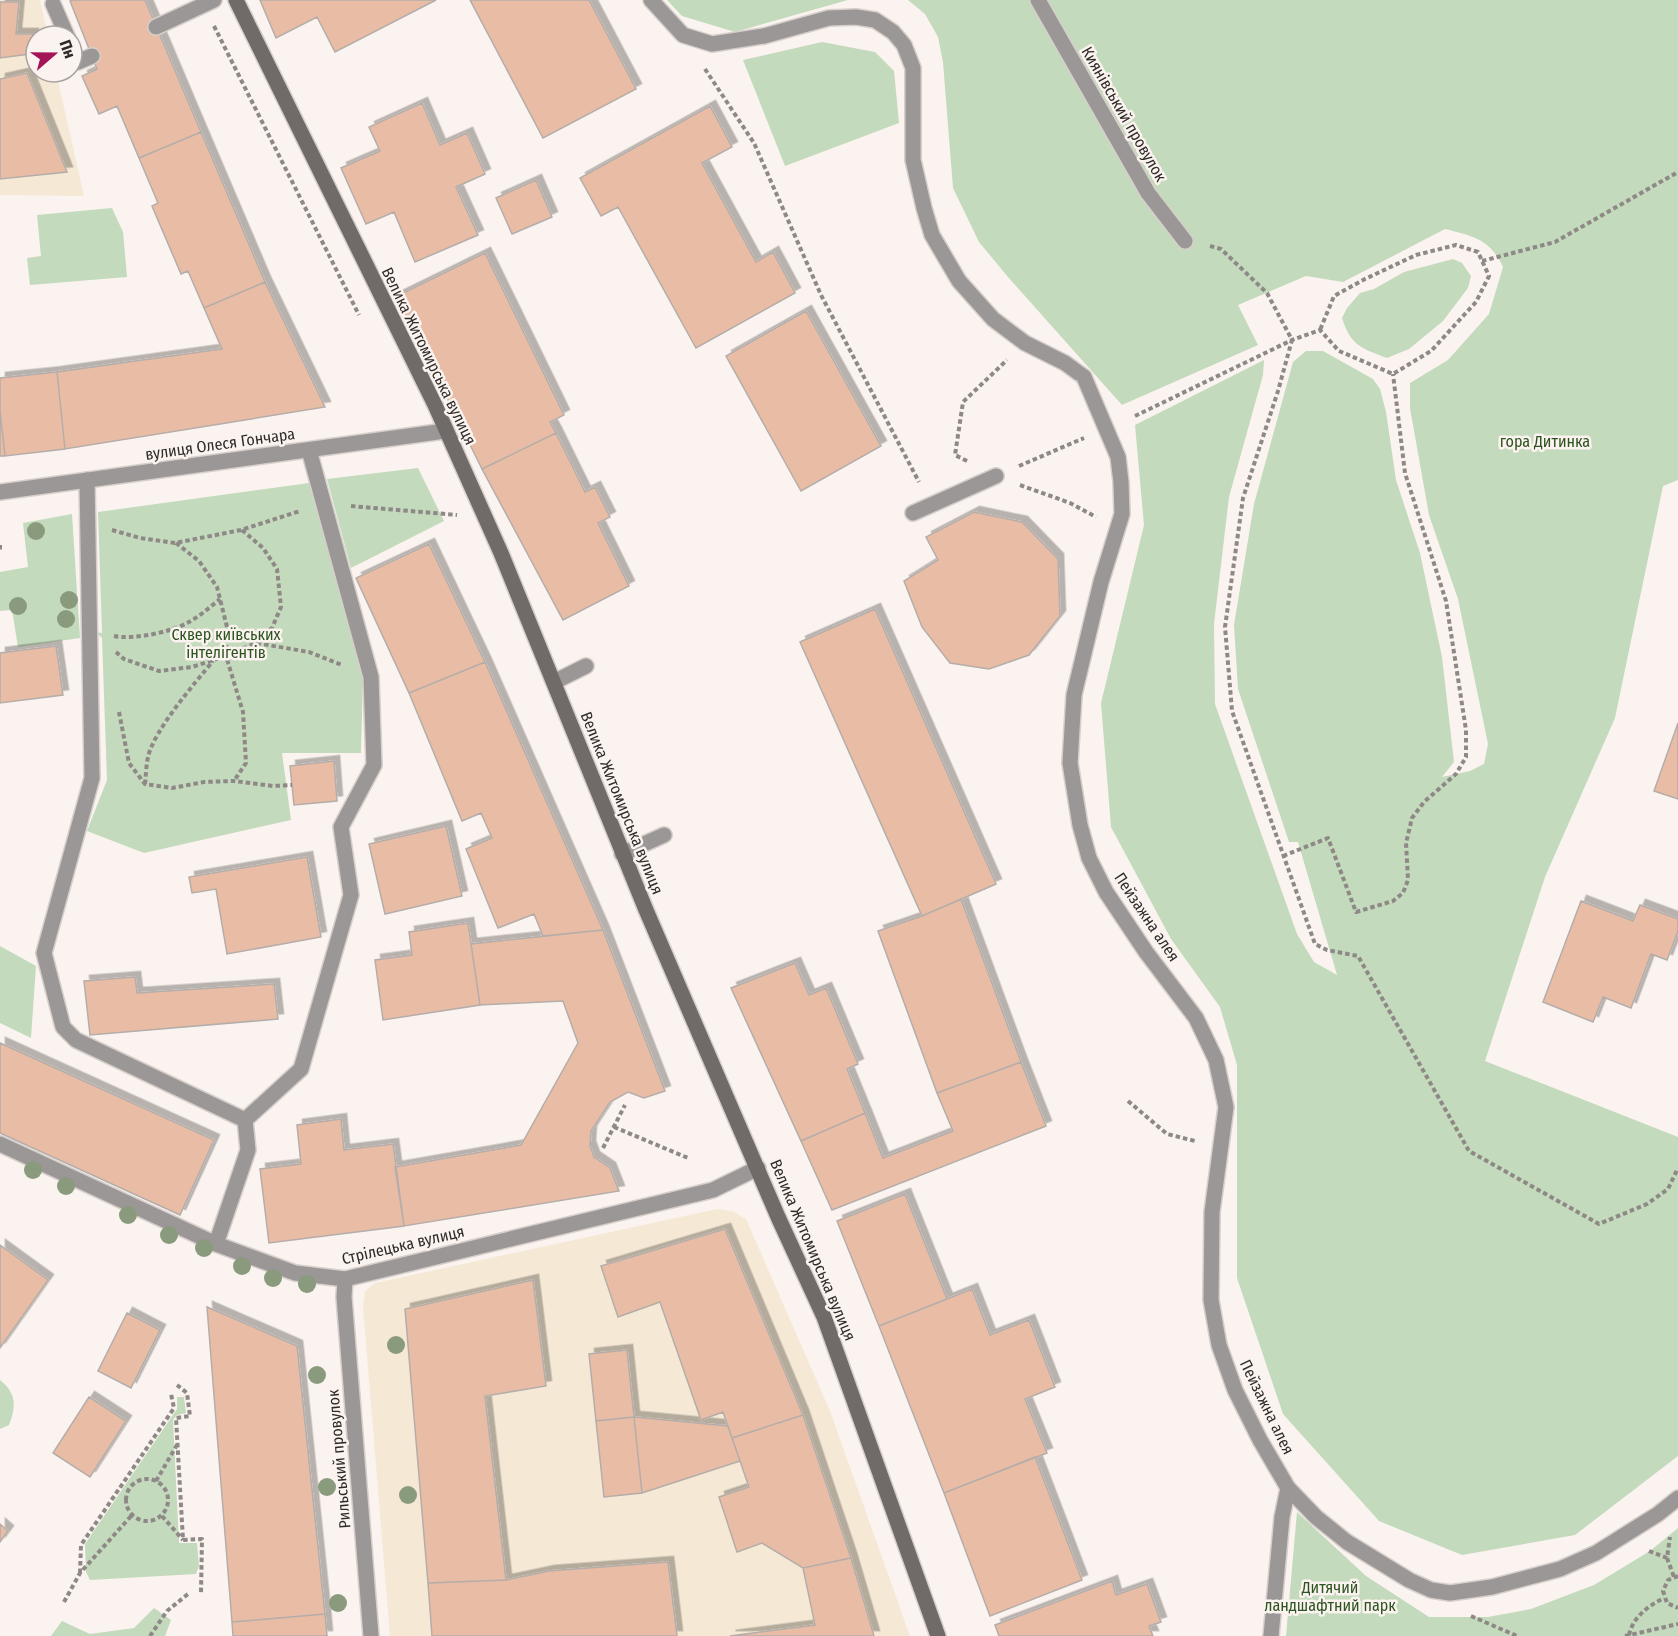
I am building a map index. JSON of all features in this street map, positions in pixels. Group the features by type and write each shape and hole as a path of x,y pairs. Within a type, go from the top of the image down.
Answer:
{"main road":[{"name":"Велика Житомирська вулиця","path":"236,0 435,405 501,553 622,854 825,1317 938,1636"}],"street":[{"path":"651,0 683,36"},
{"name":"Киянівський провулок","path":"1038,0 1148,193 1185,241"},
{"path":"156,27 209,2"},
{"path":"54,4 62,24"},
{"name":"Пейзажна алея","path":"683,36 712,44 764,36 829,18 856,17 875,20 893,32 904,45 913,68 913,160 932,235 959,281 993,318 1025,343 1065,363 1084,377 1118,457 1122,514 1101,582 1074,695 1070,763 1080,825 1089,858 1106,892 1146,952 1196,1017 1216,1060 1226,1107 1212,1212 1211,1300 1219,1345 1235,1390 1288,1488 1316,1517 1347,1542 1409,1580 1431,1590 1450,1593 1492,1587 1560,1569 1596,1553 1658,1515 1678,1498"},
{"path":"84,59 92,56"},
{"name":"вулиця Олеся Гончара","path":"0,492 445,431"},
{"path":"245,1120 301,1069 351,895 341,827 374,765 370,677 309,450"},
{"path":"914,513 996,476"},
{"path":"87,480 93,627 92,778 44,953 63,1027 76,1040 245,1120"},
{"path":"554,682 586,666"},
{"path":"622,854 664,835"},
{"path":"216,1244 248,1150 245,1120"},
{"name":"Стрілецька вулиця","path":"0,1144 216,1244 295,1273 345,1279 713,1190 758,1168"},
{"name":"Рильський провулок","path":"345,1279 344,1297 371,1636"},
{"path":"1270,1636 1282,1517 1288,1488"}],"path":[{"path":"209,2 361,320"},
{"path":"683,36 754,142 821,295 931,505"},
{"path":"1482,261 1555,242 1678,172"},
{"path":"1185,241 1221,249 1267,293 1292,340 1243,498 1225,627 1232,711 1314,944 1327,950 1358,956 1469,1151 1599,1224 1647,1204 1668,1189 1678,1168"},
{"path":"1135,416 1292,340 1320,330 1334,296 1365,279 1416,255 1456,245 1478,252 1489,276 1476,302 1431,351 1393,374"},
{"path":"1320,330 1339,351 1393,374"},
{"path":"1025,343 963,402 956,455 996,476 1070,503 1119,529"},
{"path":"1283,856 1328,838 1356,912 1393,901 1403,892 1408,880 1406,843 1412,818 1424,802 1456,774 1466,757 1466,730 1446,601 1405,473 1393,374"},
{"path":"996,476 1089,436"},
{"path":"87,523 140,538 176,543 241,530 323,504 458,515"},
{"path":"93,627 124,659 159,671 192,667 256,643 272,628 281,607 277,569 263,548 241,530"},
{"path":"176,543 199,561 217,587 227,627 226,656 243,712 246,763 234,781"},
{"path":"0,545 0,550"},
{"path":"93,627 121,637 156,633 188,623 220,599"},
{"path":"256,643 309,652 370,677"},
{"path":"145,784 148,755 163,726 213,660"},
{"path":"118,708 129,763 145,784 172,788 204,782 234,781 273,786 292,785"},
{"path":"1128,1101 1167,1134 1221,1146"},
{"path":"603,1148 625,1105"},
{"path":"614,1126 688,1158"},
{"path":"177,1385 187,1393 190,1416 176,1418 183,1540"},
{"path":"80,1573 81,1545 174,1408 171,1394"},
{"path":"156,1481 177,1444"},
{"path":"141,1480 156,1481 162,1484 169,1497 169,1504 162,1516 151,1522 144,1521 132,1515 126,1502 130,1488 141,1480"},
{"path":"64,1602 80,1573 132,1515"},
{"path":"162,1516 183,1540"},
{"path":"1671,1530 1667,1558 1676,1577 1665,1585 1664,1598 1672,1607 1678,1608"},
{"path":"183,1540 202,1539 201,1593"},
{"path":"1643,1549 1667,1558"},
{"path":"1450,1593 1457,1610 1517,1636"},
{"path":"150,1636 167,1611 188,1594"},
{"path":"1627,1636 1632,1624 1642,1612 1654,1602 1664,1598"},
{"path":"1627,1636 1678,1624"},
{"path":"1653,1630 1659,1636"}],"shaded area":[{"path":"0,0 40,0 45,24 24,24 24,84 59,84 84,196 0,195"},
{"path":"717,1209 732,1211 746,1219 830,1411 910,1636 390,1636 363,1307 365,1291 375,1283"}],"green space":[{"path":"667,0 848,0 735,32 682,16"},
{"name":"гора Дитинка","path":"908,0 1678,0 1678,480 1663,486 1615,718 1545,877 1485,1061 1678,1137 1678,1456 1575,1535 1462,1555 1379,1521 1283,1414 1237,1278 1237,1065 1220,1007 1171,939 1111,827 1101,703 1144,525 1135,425 1264,360 1263,375 1229,497 1214,624 1215,704 1297,934 1314,962 1337,975 1298,842 1289,842 1238,689 1234,625 1254,504 1293,362 1306,351 1323,351 1373,379 1380,389 1386,412 1396,480 1420,553 1442,657 1454,762 1442,777 1470,771 1484,764 1488,744 1458,599 1429,515 1410,408 1410,383 1448,360 1489,314 1503,267 1492,250 1480,240 1445,229 1343,282 1306,276 1238,305 1258,345 1122,405 979,242 953,188 943,62 938,37 925,14"},
{"path":"822,42 875,52 894,71 899,123 785,166 743,60"},
{"path":"112,208 123,232 127,277 30,285 27,258 41,256 37,215"},
{"path":"1453,259 1462,263 1471,276 1468,288 1443,321 1409,349 1387,358 1358,345 1349,335 1342,318 1360,293 1374,289 1404,272"},
{"path":"418,468 444,521 351,568 327,479"},
{"name":"Сквер київських інтелігентів","path":"309,483 363,676 361,753 282,753 291,820 144,853 87,831 107,780 102,638 96,632 102,633 98,512"},
{"path":"72,514 80,638 18,647 12,610 0,611 0,572 28,567 23,523"},
{"path":"0,946 36,966 31,1038 0,1023"},
{"path":"0,1380 10,1390 14,1406 9,1425 0,1429"},
{"path":"177,1397 184,1397 186,1413 177,1415 173,1420 179,1543 197,1543 199,1566 196,1574 90,1580 86,1572 85,1544 177,1409"},
{"name":"Дитячий ландшафтний парк","path":"1297,1512 1366,1576 1429,1617 1488,1617 1531,1609 1594,1585 1650,1551 1678,1528 1678,1636 1286,1636"},
{"path":"154,1608 171,1620 165,1636 51,1636 62,1621 90,1634 134,1628"}],"building":[{"path":"145,0 201,132 139,158 117,106 99,114 84,80 84,75 97,69 84,36 84,24 79,24 70,1"},
{"path":"260,0 436,0 335,52 317,17 276,38"},
{"path":"470,0 589,0 636,89 543,138"},
{"path":"0,2 19,2 16,34 24,34 24,55 0,58"},
{"path":"24,74 24,84 31,84 67,172 0,179 0,79"},
{"path":"422,103 440,145 467,133 485,174 456,187 478,235 415,262 394,212 366,224 341,168 380,151 369,127"},
{"path":"710,106 732,147 702,163 756,262 773,252 795,293 696,348 618,207 601,216 580,178"},
{"path":"201,132 265,282 204,308 188,271 181,274 152,206 158,203 139,158"},
{"path":"536,180 552,217 512,234 496,198"},
{"path":"485,253 564,415 550,422 556,433 482,469 397,296"},
{"path":"265,282 325,407 65,449 57,372 222,349 204,308"},
{"path":"806,311 881,446 801,491 726,356"},
{"path":"57,372 65,449 5,456 0,411 0,378"},
{"path":"0,411 5,456 0,456"},
{"path":"556,433 585,492 595,487 610,517 598,523 629,586 563,620 482,469"},
{"path":"974,512 1022,522 1058,559 1060,616 1029,655 989,669 950,663 922,627 904,581 938,560 926,537"},
{"path":"429,544 485,662 409,693 356,578"},
{"path":"875,609 996,884 922,916 800,642"},
{"path":"56,646 63,695 0,703 0,653"},
{"path":"485,662 603,930 543,936 534,914 498,928 466,849 492,838 481,813 462,821 409,693"},
{"path":"1678,723 1678,799 1654,791"},
{"path":"334,761 337,801 294,805 290,766"},
{"path":"446,826 462,896 385,914 369,844"},
{"path":"307,857 321,937 227,954 216,889 192,893 189,877"},
{"path":"961,899 1021,1062 937,1093 878,931 922,916"},
{"path":"1581,901 1633,921 1640,905 1678,919 1678,931 1667,960 1651,954 1631,1008 1603,997 1593,1022 1543,1002"},
{"path":"468,923 480,1005 383,1020 375,960 412,955 409,932"},
{"path":"603,930 665,1091 644,1098 628,1092 610,1102 591,1131 590,1146 594,1157 610,1168 619,1191 404,1226 395,1167 521,1145 578,1043 563,1001 480,1005 471,944"},
{"path":"795,963 809,995 826,988 858,1064 847,1069 865,1113 801,1141 731,988"},
{"path":"135,977 137,993 274,984 278,1019 90,1035 84,981"},
{"path":"0,1043 214,1140 180,1215 0,1133"},
{"path":"1021,1062 1046,1126 832,1210 801,1141 865,1113 883,1158 953,1131 937,1093"},
{"path":"341,1119 344,1150 393,1144 404,1226 269,1243 260,1169 301,1164 297,1125"},
{"path":"905,1194 947,1299 879,1326 837,1221"},
{"path":"725,1229 803,1415 732,1438 723,1412 701,1420 660,1302 618,1317 601,1266"},
{"path":"0,1245 48,1280 0,1348"},
{"path":"533,1280 546,1386 485,1396 506,1580 428,1583 405,1309"},
{"path":"972,1289 990,1335 1029,1320 1055,1387 1025,1399 1047,1453 944,1493 879,1326"},
{"path":"207,1307 297,1346 325,1614 232,1622"},
{"path":"127,1313 160,1330 131,1388 98,1371"},
{"path":"627,1350 634,1417 596,1421 589,1354"},
{"path":"89,1397 126,1421 90,1477 53,1453"},
{"path":"803,1415 851,1558 803,1568 762,1543 737,1552 719,1497 749,1487 732,1438"},
{"path":"634,1417 728,1426 740,1461 642,1493"},
{"path":"634,1417 642,1493 604,1497 596,1421"},
{"path":"1035,1457 1082,1580 990,1616 944,1493"},
{"path":"0,1524 8,1531 0,1542"},
{"path":"851,1558 874,1636 730,1636 815,1625 803,1568"},
{"path":"668,1562 677,1636 432,1636 428,1583 506,1580 549,1571"},
{"path":"1112,1581 1116,1595 1147,1584 1161,1622 1149,1626 1153,1636 999,1636 995,1625"},
{"path":"325,1614 327,1636 233,1636 232,1622"}]}
